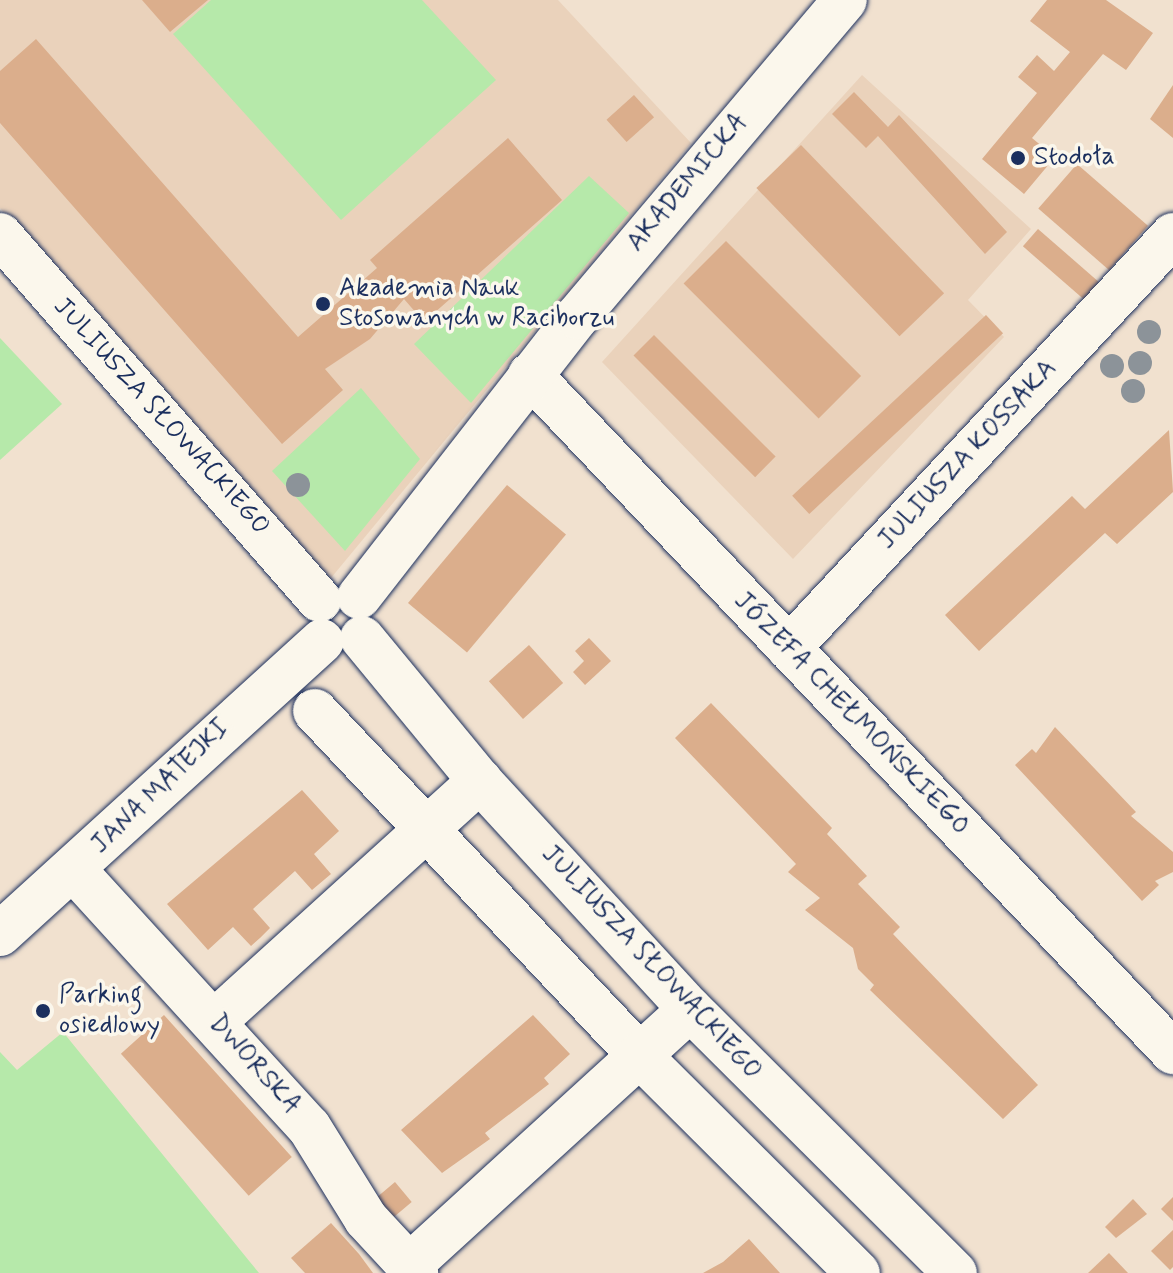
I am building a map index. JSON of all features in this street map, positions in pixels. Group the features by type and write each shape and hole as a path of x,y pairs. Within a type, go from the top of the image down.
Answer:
{"street":[{"name":"AKADEMICKA","path":"341,619 530,375 845,0"},
{"name":"JULIUSZA SŁOWACKIEGO","path":"0,235 341,619 480,781 690,1009 955,1273"},
{"name":"JULIUSZA KOSSAKA","path":"789,648 1165,263"},
{"name":"JÓZEFA CHEŁMOŃSKIEGO","path":"530,375 1173,1052"},
{"name":"JANA MATEJKI","path":"0,934 74,870 341,619"},
{"path":"315,711 429,826 639,1055 858,1273"},
{"path":"215,1021 480,781"},
{"name":"DWORSKA","path":"74,870 309,1127 366,1219 413,1269"},
{"path":"413,1269 690,1009"},
{"path":"866,1273 914,1231"}],"shaded area":[{"name":"Akademia Nauk Stosowanych w Raciborzu","path":"0,0 558,0 691,143 326,584 0,208"},
{"path":"862,75 1031,229 968,300 1004,337 793,559 602,362"}],"green space":[{"path":"211,0 422,0 496,80 341,220 173,34"},
{"path":"589,176 629,213 471,403 414,344"},
{"path":"0,338 62,404 0,460"},
{"path":"361,388 420,459 345,551 272,471"},
{"path":"63,1032 259,1273 0,1273 0,1052 17,1070"}],"building":[{"path":"142,0 208,0 170,32"},
{"path":"1047,0 1106,0 1153,33 1126,70 1103,54 1032,138 1055,157 1024,194 982,159 1037,93 1018,77 1037,55 1054,71 1070,52 1030,21"},
{"path":"36,39 298,337 377,268 370,260 508,138 562,200 424,322 404,299 370,339 325,369 343,390 282,444 0,123 0,71"},
{"path":"1173,85 1173,138 1150,119"},
{"path":"854,92 888,127 899,115 1007,232 985,254 878,136 866,148 832,114"},
{"path":"634,95 654,117 627,142 607,120"},
{"path":"801,145 944,293 900,336 756,188"},
{"path":"1077,164 1148,226 1109,270 1038,209"},
{"path":"1038,229 1099,282 1084,299 1023,246"},
{"path":"726,241 861,376 819,418 684,283"},
{"path":"986,315 1003,333 809,514 792,496"},
{"path":"654,335 776,457 755,477 633,356"},
{"path":"1169,430 1173,492 1117,544 1105,533 979,651 945,615 1072,496 1085,509"},
{"path":"507,485 566,534 467,652 408,603"},
{"path":"589,638 611,661 585,685 573,672 584,661 575,651"},
{"path":"529,645 563,683 523,719 489,681"},
{"path":"711,703 832,828 827,834 867,876 858,884 900,927 893,934 1038,1085 1003,1119 870,990 874,985 858,969 853,948 805,910 820,898 788,872 796,864 675,738"},
{"path":"1055,727 1136,812 1131,816 1173,852 1173,872 1155,881 1159,885 1142,901 1015,765 1032,749 1036,753"},
{"path":"302,790 339,831 314,854 331,874 312,890 295,871 253,909 270,928 260,938 251,946 233,927 208,950 167,904"},
{"path":"164,1015 292,1157 249,1196 121,1054"},
{"path":"533,1015 570,1054 544,1078 549,1084 485,1133 490,1139 442,1173 401,1130"},
{"path":"395,1182 412,1202 392,1219 375,1199"},
{"path":"1173,1197 1173,1221 1161,1209"},
{"path":"1133,1199 1147,1214 1116,1238 1105,1227"},
{"path":"331,1223 373,1273 305,1273 291,1258"},
{"path":"1173,1230 1173,1267 1170,1270 1151,1251"},
{"path":"749,1239 780,1273 703,1273 723,1262"},
{"path":"1109,1253 1128,1273 1088,1273"}],"place":[{"name":"Stodoła","path":"1018,158"},
{"name":"Akademia Nauk Stosowanych w Raciborzu","path":"323,304"},
{"name":"Parking osiedlowy","path":"43,1011"}]}
